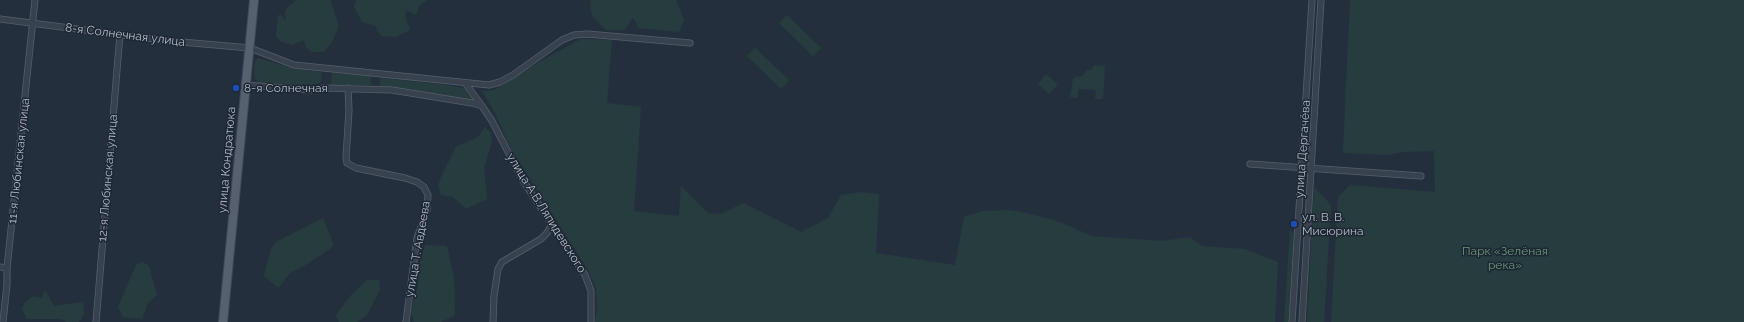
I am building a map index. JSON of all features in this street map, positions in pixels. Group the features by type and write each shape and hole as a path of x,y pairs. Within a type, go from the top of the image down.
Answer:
{"main road":[{"name":"улица Кондратюка","path":"223,322 254,0"}],"street":[{"name":"11-я Любинская улица","path":"3,322 8,284 7,268 35,0"},
{"name":"улица Дергачёва","path":"1292,322 1312,0"},
{"name":"улица Дергачёва","path":"1302,322 1321,0"},
{"name":"8-я Солнечная улица","path":"0,19 250,48 294,65 489,85 500,82 513,75 562,40 574,35 587,34 690,43"},
{"name":"12-я Любинская улица","path":"96,322 120,34"},
{"name":"улица А.В.Ляпидевского","path":"465,83 492,121 522,179 589,283 592,300 590,322"},
{"path":"246,85 302,89 348,88 392,90 472,103 482,106"},
{"name":"улица Т. Авдеева","path":"348,88 349,110 347,163 356,168 405,178 417,182 424,187 428,195 427,210 417,238 406,322"},
{"path":"1250,164 1421,176"},
{"path":"492,322 498,269 502,262 541,239 548,233 551,226"},
{"path":"0,267 7,268"}],"green space":[{"path":"296,0 330,0 339,26 332,42 324,52 311,52 306,47 304,40 292,45 281,42 276,36 278,16 280,14 286,21 285,12 287,8"},
{"path":"356,0 427,0 420,5 416,15 407,10 405,16 410,30 396,37 381,36 375,26 362,22 354,7"},
{"path":"591,0 676,0 684,20 679,32 638,28 635,20 632,18 625,30 606,30 593,17 590,7"},
{"name":"Парк «Зелёная река»","path":"1350,0 1744,0 1744,322 1331,322 1338,197 1350,185 1435,192 1434,151 1402,152 1388,155 1343,153"},
{"path":"787,15 821,48 813,56 779,23"},
{"path":"581,39 612,40 607,103 641,107 634,211 679,216 681,186 708,213 721,214 743,203 801,232 828,218 841,195 862,192 879,194 876,253 955,265 964,217 982,211 1009,210 1022,212 1055,220 1092,236 1162,241 1190,237 1202,246 1245,249 1278,262 1275,322 595,322 597,309 596,288 588,270 511,149 495,113 482,91 494,90 541,61"},
{"path":"755,48 789,80 781,89 747,56"},
{"path":"258,58 295,69 321,72 322,79 320,83 309,86 261,84 255,79 254,75 255,61"},
{"path":"1094,65 1105,66 1103,99 1095,99 1096,90 1078,89 1078,98 1070,97 1073,79 1075,77 1083,76 1086,71 1092,69"},
{"path":"332,73 371,76 371,85 331,85"},
{"path":"1046,74 1058,85 1049,94 1038,84"},
{"path":"381,78 464,88 474,101 408,89 379,86"},
{"path":"485,127 490,132 492,142 484,168 487,199 466,209 453,197 441,195 438,186 456,147 478,137"},
{"path":"1314,187 1331,205 1324,322 1307,322"},
{"path":"323,218 334,246 309,263 290,273 278,288 264,276 271,249 276,242"},
{"path":"1290,229 1294,233 1288,322 1284,322"},
{"path":"425,245 447,246 454,278 455,315 441,322 414,322 411,311 418,286 419,266"},
{"path":"143,262 149,266 157,295 148,303 142,319 123,317 118,307 136,265"},
{"path":"367,280 379,280 380,289 367,315 357,322 339,322 336,315 351,295"},
{"path":"45,290 54,306 83,302 84,314 79,322 66,322 61,319 27,319 22,309 25,302 34,296 42,298"}],"place":[{"name":"8-я Солнечная","path":"236,88"},
{"name":"ул. В. В. Мисюрина","path":"1294,224"}]}
